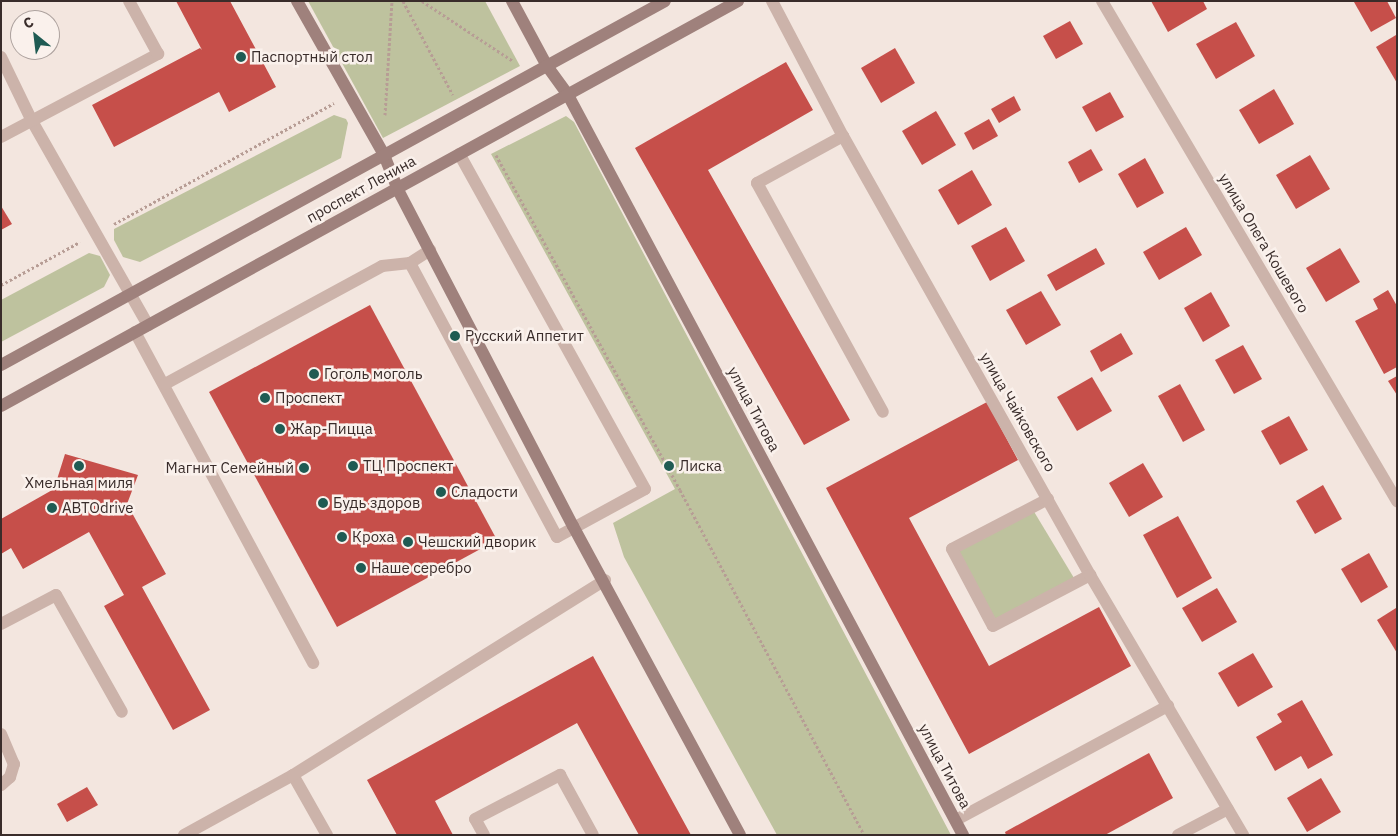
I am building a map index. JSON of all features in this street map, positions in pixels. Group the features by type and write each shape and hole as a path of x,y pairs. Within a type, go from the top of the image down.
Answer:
{"street":[{"path":"1,137 158,54 129,1"},
{"path":"297,1 384,155 397,188 573,526 604,580 740,835"},
{"name":"улица Титова","path":"512,1 547,66 568,95 963,835"},
{"name":"проспект Ленина","path":"1,365 665,1"},
{"name":"проспект Ленина","path":"1,406 738,1"},
{"name":"улица Чайковского","path":"772,1 842,136 1090,575 1243,835"},
{"name":"улица Олега Кошевого","path":"1102,1 1397,501"},
{"path":"1,57 32,120 94,234 148,325"},
{"path":"842,136 757,184 883,412"},
{"path":"410,263 557,537 573,526 645,489 459,154"},
{"path":"165,384 382,266 410,263 430,250"},
{"path":"135,332 165,384 313,663"},
{"path":"1048,499 952,549 993,626 1090,575"},
{"path":"184,835 293,775 604,580"},
{"path":"1,624 56,595 122,712"},
{"path":"956,820 1168,706"},
{"path":"1,734 14,764 10,778 1,785"},
{"path":"293,775 327,835"},
{"path":"484,835 475,819 560,775 593,835"},
{"path":"1178,835 1228,809"}],"path":[{"path":"384,119 392,1"},
{"path":"403,1 456,100"},
{"path":"422,1 520,66"},
{"path":"1,285 334,102"},
{"path":"486,138 680,490 864,835"}],"green space":[{"path":"308,1 485,1 520,66 383,138"},
{"path":"334,115 346,119 348,123 341,158 140,262 123,257 114,240 114,229"},
{"path":"566,116 574,122 951,835 777,835 624,557 613,523 675,489 491,154"},
{"path":"89,253 100,256 110,275 104,287 1,342 1,300"},
{"path":"1033,510 1074,578 995,619 959,551"}],"building":[{"path":"176,1 230,1 276,87 229,112 219,92 114,147 92,105 200,48 202,50"},
{"path":"1151,1 1203,1 1207,9 1168,32"},
{"path":"1387,1 1396,18 1371,32 1354,2"},
{"path":"1070,21 1083,44 1056,59 1043,36"},
{"path":"1236,22 1255,56 1216,79 1196,44"},
{"path":"1396,35 1397,37 1397,83 1376,47"},
{"path":"895,48 915,83 881,103 861,68"},
{"path":"786,62 813,110 708,170 850,420 804,445 635,148"},
{"path":"1274,89 1294,124 1259,144 1239,110"},
{"path":"1110,92 1124,117 1096,132 1082,107"},
{"path":"1014,96 1021,110 999,123 991,109"},
{"path":"936,111 956,145 922,165 902,131"},
{"path":"989,119 998,136 973,150 964,133"},
{"path":"1091,149 1103,170 1079,183 1068,162"},
{"path":"1310,155 1330,189 1296,209 1276,175"},
{"path":"1145,158 1164,193 1137,208 1118,174"},
{"path":"972,170 992,205 958,225 938,190"},
{"path":"1,206 12,224 1,230"},
{"path":"1006,227 1025,261 990,281 971,246"},
{"path":"1186,227 1202,255 1159,280 1143,252"},
{"path":"1096,248 1105,264 1056,291 1047,275"},
{"path":"1340,248 1360,282 1326,302 1306,268"},
{"path":"1388,290 1397,306 1397,367 1384,374 1355,321 1378,309 1373,299"},
{"path":"1041,291 1061,325 1026,345 1006,310"},
{"path":"1211,292 1230,326 1203,342 1184,308"},
{"name":"ТЦ Проспект","path":"370,305 497,540 337,627 209,392"},
{"path":"1121,333 1133,354 1101,372 1090,351"},
{"path":"1243,345 1262,379 1234,394 1215,360"},
{"path":"1397,376 1397,395 1388,381"},
{"path":"1092,377 1112,411 1077,431 1057,397"},
{"path":"1180,384 1205,430 1183,442 1158,396"},
{"path":"987,402 1018,460 909,518 989,666 1099,607 1131,666 969,754 826,488"},
{"path":"1289,416 1308,450 1280,465 1261,431"},
{"path":"65,454 138,475 127,504 166,574 142,587 210,710 173,730 104,606 124,595 89,532 23,569 11,548 1,554 1,519 54,489"},
{"path":"1143,463 1163,497 1129,517 1109,483"},
{"path":"1323,485 1342,519 1315,534 1296,501"},
{"path":"1178,516 1212,578 1177,598 1143,535"},
{"path":"1369,553 1388,587 1361,603 1341,569"},
{"path":"1217,588 1237,622 1202,642 1182,608"},
{"path":"1396,608 1397,610 1397,653 1377,620"},
{"path":"1253,653 1273,687 1238,707 1218,673"},
{"path":"593,656 691,835 639,835 577,723 435,801 453,835 397,835 367,780"},
{"path":"1302,700 1333,755 1308,769 1301,756 1275,771 1256,737 1282,722 1277,714"},
{"path":"1149,753 1173,798 1105,835 1006,835 1005,832"},
{"path":"1321,778 1341,812 1307,832 1287,798"},
{"path":"87,787 98,805 67,822 57,804"}],"place":[{"name":"Паспортный стол","path":"241,57"},
{"name":"Русский Аппетит","path":"455,336"},
{"name":"Гоголь моголь","path":"314,374"},
{"name":"Проспект","path":"265,398"},
{"name":"Жар-Пицца","path":"280,429"},
{"name":"Хмельная миля","path":"79,466"},
{"name":"ТЦ Проспект","path":"353,466"},
{"name":"Лиска","path":"669,466"},
{"name":"Магнит Семейный","path":"304,468"},
{"name":"Сладости","path":"441,492"},
{"name":"Будь здоров","path":"323,503"},
{"name":"АВТОdrive","path":"52,508"},
{"name":"Кроха","path":"342,537"},
{"name":"Чешский дворик","path":"408,542"},
{"name":"Наше серебро","path":"361,568"}]}
